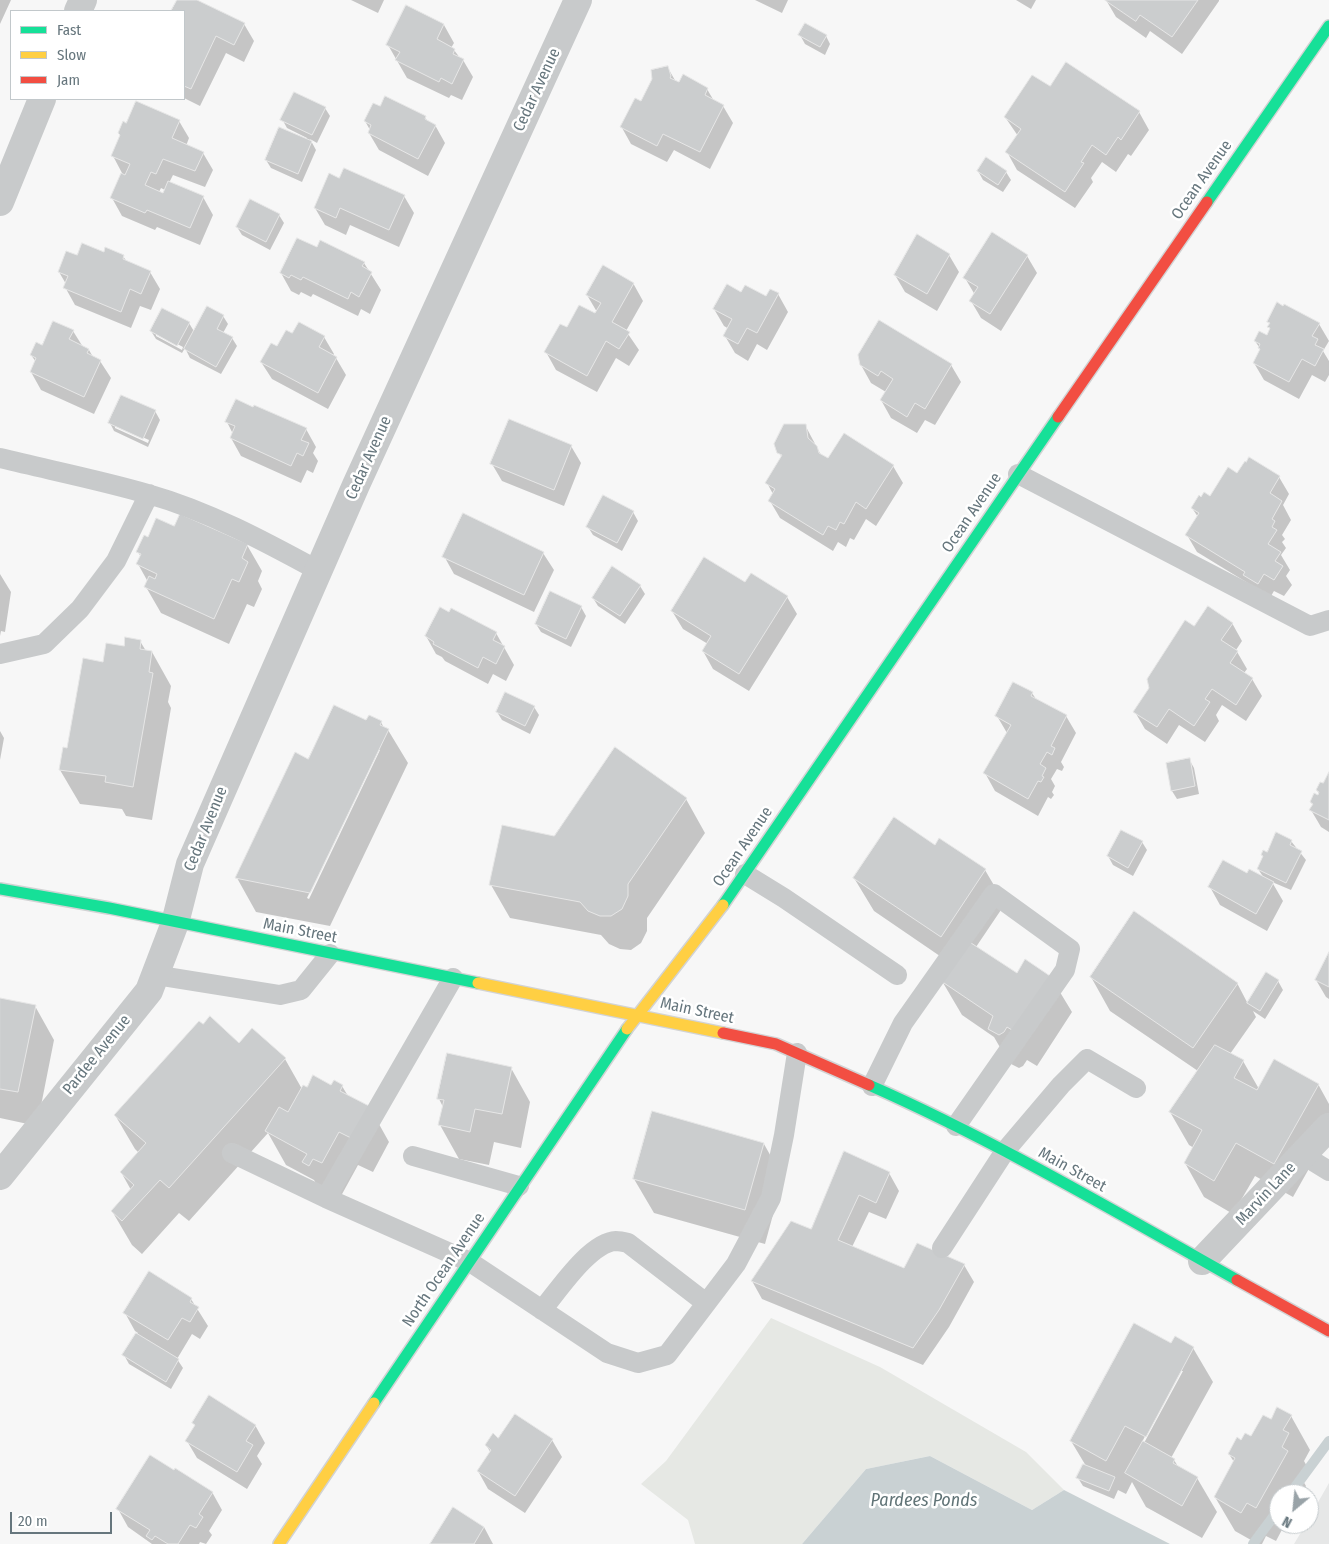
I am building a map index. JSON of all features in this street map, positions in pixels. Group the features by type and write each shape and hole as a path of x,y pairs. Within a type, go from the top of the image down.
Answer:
{"street":[{"name":"Cedar Avenue","path":"175,923 190,864 318,571 578,0"},
{"name":"Ocean Avenue","path":"637,1015 706,929 745,874 1018,474 1329,26"},
{"path":"0,202 42,100"},
{"name":"Main Street","path":"0,889 109,908 175,923 776,1044 924,1109 1005,1151 1329,1331"},
{"name":"Pardee Avenue","path":"0,1176 149,992 175,923"},
{"name":"North Ocean Avenue","path":"279,1544 470,1262 519,1186 637,1015"},
{"name":"Marvin Lane","path":"1202,1261 1329,1128"}],"lane":[{"path":"0,458 149,494 265,541 318,571"},
{"path":"1018,474 1310,626 1329,620"},
{"path":"0,654 44,644 80,609 116,561 149,494"},
{"path":"745,874 784,898 897,975"},
{"path":"872,1086 904,1023 994,894 1070,949 1065,970 956,1126"},
{"path":"155,975 280,995 301,990 330,954"},
{"path":"326,1198 453,978"},
{"path":"232,1153 326,1198 470,1262 606,1353 638,1363 667,1355 736,1264 771,1198 784,1135 797,1053"},
{"path":"942,1248 1005,1151 1061,1085 1087,1059 1136,1088"},
{"path":"1303,1155 1329,1171"},
{"path":"412,1156 519,1186"},
{"path":"542,1310 587,1255 599,1247 615,1241 628,1242 706,1303"}],"shaded area":[{"path":"771,1318 880,1367 1026,1452 1064,1490 1032,1510 930,1456 866,1469 802,1544 695,1544 688,1520 641,1484 666,1461"},
{"path":"1329,1483 1329,1544 1294,1544 1300,1534 1319,1534 1319,1500"}],"water":[{"name":"Pardees Ponds","path":"930,1456 1032,1510 1064,1490 1170,1544 802,1544 866,1469"}],"building":[{"path":"177,0 197,0 245,23 234,45 216,36 191,89 185,86 185,10 172,10"},
{"path":"1105,0 1198,0 1172,37 1140,15 1136,21"},
{"path":"406,5 444,24 437,39 455,49 453,54 464,59 452,84 441,78 439,82 395,60 400,52 386,45"},
{"path":"805,23 827,35 820,47 798,35"},
{"path":"1066,62 1140,111 1121,140 1118,137 1106,155 1092,145 1081,162 1084,163 1065,192 1005,152 1021,129 1004,117 1032,75 1050,86"},
{"path":"668,66 670,78 679,82 683,74 708,88 705,95 724,105 700,152 663,134 657,146 620,127 635,98 641,101 652,79 651,70"},
{"path":"294,92 326,107 312,135 280,120"},
{"path":"385,96 426,116 425,119 436,125 418,159 368,133 371,125 364,121 373,103 380,106"},
{"path":"136,101 180,120 172,138 204,152 195,171 163,159 156,174 151,172 145,185 163,193 168,181 204,196 190,228 147,210 145,213 110,198 121,173 125,175 130,164 111,156 120,135 118,133 123,121 126,123"},
{"path":"279,127 312,141 298,174 265,160"},
{"path":"986,157 1007,171 998,185 977,171"},
{"path":"344,168 405,195 389,230 340,208 336,218 314,208 329,173 339,178"},
{"path":"250,199 280,214 266,242 236,227"},
{"path":"992,232 1028,255 990,314 969,301 978,287 963,278"},
{"path":"917,234 950,254 927,294 894,275"},
{"path":"297,238 317,247 320,240 365,262 362,266 372,272 359,297 351,292 348,299 303,277 301,280 291,275 289,278 280,273"},
{"path":"82,243 104,252 105,247 124,255 123,259 151,271 141,294 130,289 121,312 63,288 68,276 58,272 66,251 77,255"},
{"path":"603,265 634,283 612,322 630,332 619,349 606,341 587,376 544,352 560,324 567,327 579,305 595,313 601,303 586,295"},
{"path":"727,284 741,292 745,285 766,296 770,289 779,293 757,333 747,328 738,344 723,336 732,319 713,309"},
{"path":"1277,302 1320,323 1312,336 1318,339 1315,345 1324,349 1315,366 1302,359 1289,382 1253,363 1260,349 1258,348 1260,344 1254,341 1259,331 1267,335 1270,328 1267,327 1270,323 1267,322"},
{"path":"207,306 224,315 217,329 233,337 216,367 184,349"},
{"path":"162,308 190,322 177,346 150,331"},
{"path":"879,320 952,364 925,409 915,403 907,417 880,400 893,379 881,371 878,376 860,365 858,355"},
{"path":"53,321 74,330 69,339 89,349 87,353 101,360 84,397 30,372 36,358 30,355 36,342 42,345"},
{"path":"299,322 325,336 319,347 337,357 318,393 260,362 271,343 277,346 286,330 292,333"},
{"path":"121,395 156,410 143,439 108,423"},
{"path":"236,399 307,428 301,440 309,443 303,456 297,453 291,466 230,438 235,426 225,422"},
{"path":"509,419 572,445 554,490 490,464"},
{"path":"784,424 806,424 808,438 817,446 819,453 828,458 844,433 894,465 866,509 856,502 844,524 840,522 836,530 828,526 823,535 768,501 775,489 765,483 782,455 777,453 774,444"},
{"path":"1249,457 1280,476 1270,493 1282,501 1272,519 1275,521 1272,527 1277,530 1268,544 1281,552 1275,561 1283,566 1274,580 1264,574 1258,584 1243,575 1245,572 1185,535 1199,513 1191,508 1199,495 1201,497 1204,492 1210,496 1228,467 1237,473"},
{"path":"603,495 634,511 617,543 586,527"},
{"path":"463,513 544,552 524,595 442,557"},
{"path":"180,514 248,544 242,558 248,562 239,582 232,579 214,619 144,587 149,576 155,579 157,574 136,564 141,554 136,552 144,535 148,537 156,518 174,526"},
{"path":"704,557 745,582 751,573 788,596 739,674 702,651 711,636 671,611"},
{"path":"612,566 641,585 620,616 592,598"},
{"path":"550,591 582,606 566,639 535,624"},
{"path":"1208,606 1233,623 1221,640 1238,651 1230,663 1253,678 1236,705 1212,689 1205,699 1210,702 1194,726 1169,709 1157,727 1133,712 1149,688 1147,679 1185,620 1194,626"},
{"path":"440,607 449,612 451,608 497,632 493,640 505,646 496,664 483,657 478,668 433,644 434,642 425,636"},
{"path":"125,637 141,640 140,649 152,651 149,672 153,673 133,787 105,782 106,776 59,770 63,747 67,748 83,658 103,662 106,643 124,646"},
{"path":"1013,682 1033,692 1031,696 1067,715 1051,746 1055,748 1052,755 1047,752 1040,764 1046,768 1042,776 1044,777 1041,782 1038,781 1028,799 983,773 1011,725 995,716"},
{"path":"505,692 535,706 525,726 496,712"},
{"path":"334,705 366,720 369,715 382,721 380,725 389,729 310,893 235,878 295,752 308,759"},
{"path":"615,747 687,798 628,884 628,896 622,909 611,916 600,916 588,911 580,902 489,885 502,825 554,836"},
{"path":"1190,758 1195,786 1171,791 1166,763"},
{"path":"1329,772 1329,820 1309,810 1313,804 1310,802 1314,793 1318,795 1319,792 1316,790 1320,782 1323,783"},
{"path":"894,817 935,845 939,838 986,869 941,937 853,878"},
{"path":"1121,830 1143,841 1128,868 1107,856"},
{"path":"1276,832 1292,840 1290,845 1302,851 1286,883 1257,869 1263,856 1261,855 1263,850 1267,852"},
{"path":"1223,860 1247,873 1249,869 1274,882 1256,914 1208,887"},
{"path":"1134,911 1238,983 1193,1048 1090,977"},
{"path":"968,941 1017,973 1025,959 1053,978 1017,1033 1007,1027 999,1035 988,1029 993,1016 941,981"},
{"path":"1329,952 1329,987 1315,980"},
{"path":"1266,972 1279,980 1260,1011 1247,1003"},
{"path":"0,998 36,1005 18,1092 0,1089"},
{"path":"210,1016 239,1043 252,1028 286,1058 169,1188 160,1180 122,1221 111,1211 134,1185 120,1172 146,1143 114,1115 199,1021 203,1024"},
{"path":"1215,1045 1244,1060 1234,1078 1257,1090 1274,1059 1319,1084 1274,1164 1236,1143 1214,1181 1184,1163 1202,1130 1169,1112"},
{"path":"447,1053 512,1067 502,1114 475,1109 470,1132 438,1125 444,1100 437,1099"},
{"path":"313,1075 331,1085 334,1080 343,1085 340,1091 371,1107 353,1139 339,1132 322,1163 313,1159 309,1166 302,1162 307,1154 265,1131 279,1107 288,1112 303,1085 307,1087"},
{"path":"652,1111 764,1143 745,1210 633,1179"},
{"path":"844,1151 890,1172 876,1203 859,1195 838,1240 904,1268 917,1243 965,1264 939,1310 913,1348 751,1281 791,1221 811,1229"},
{"path":"149,1271 192,1298 190,1302 199,1307 190,1322 182,1318 168,1340 123,1313"},
{"path":"1134,1323 1171,1343 1175,1336 1194,1347 1146,1437 1125,1426 1106,1461 1070,1441"},
{"path":"136,1333 179,1359 166,1382 122,1355"},
{"path":"209,1395 256,1425 246,1441 253,1445 237,1472 185,1441 195,1425 192,1423"},
{"path":"1277,1407 1292,1415 1283,1430 1289,1433 1282,1447 1288,1451 1256,1508 1247,1503 1241,1513 1214,1497 1235,1458 1228,1454 1237,1437 1241,1440 1245,1433 1251,1436 1263,1415 1271,1419"},
{"path":"515,1414 553,1439 515,1496 477,1471 491,1450 485,1445 493,1433 498,1438"},
{"path":"1143,1441 1175,1459 1173,1463 1198,1477 1182,1506 1125,1473"},
{"path":"150,1455 213,1492 199,1514 203,1517 196,1528 190,1525 178,1544 168,1544 155,1536 152,1540 146,1536 150,1530 116,1509"},
{"path":"1083,1464 1115,1477 1109,1491 1076,1478"},
{"path":"453,1507 484,1527 474,1544 430,1544"}],"waterway":[{"path":"1297,1484 1329,1441"},
{"path":"1253,1544 1269,1522"}],"traffic: fast":[{"path":"1207,202 1329,26"},
{"path":"723,905 1058,417"},
{"path":"0,889 109,908 478,983"},
{"path":"374,1403 627,1029"},
{"path":"869,1085 1009,1153 1237,1280"}],"traffic: slow":[{"path":"627,1029 723,905"},
{"path":"478,983 723,1033"},
{"path":"279,1544 374,1403"}],"traffic: jam":[{"path":"1058,417 1207,202"},
{"path":"723,1033 776,1044 869,1085"},
{"path":"1237,1280 1329,1331"}]}
